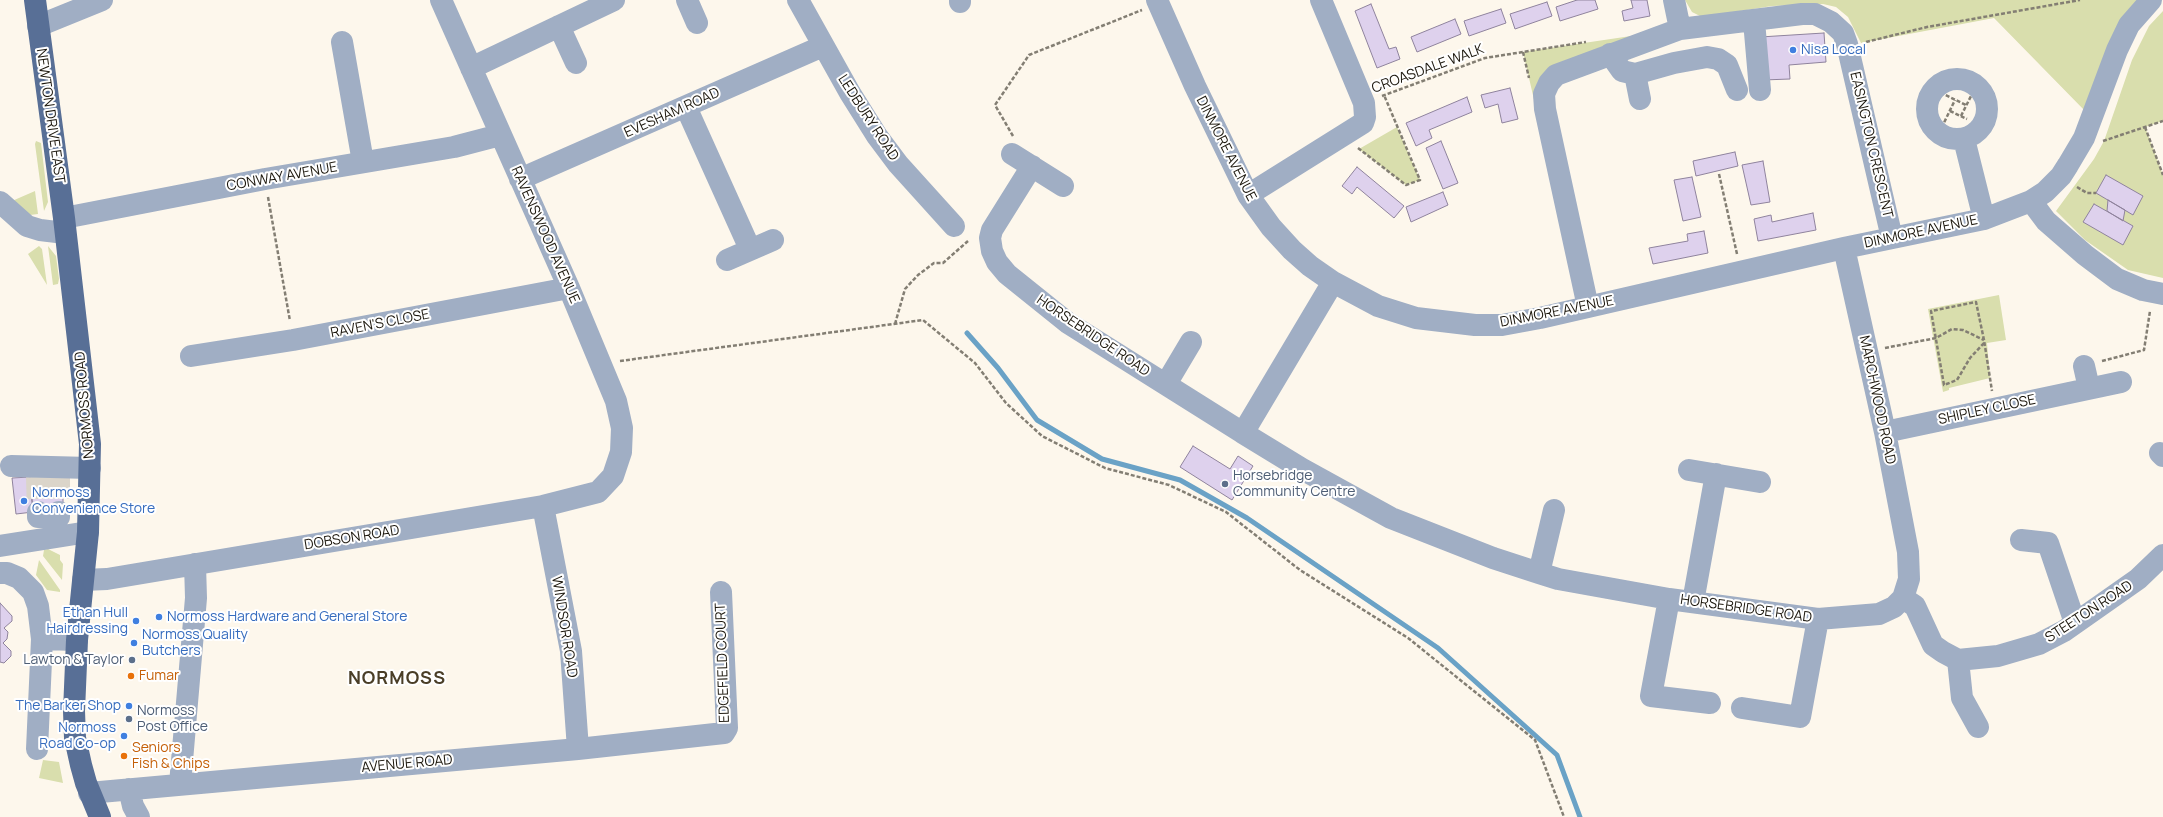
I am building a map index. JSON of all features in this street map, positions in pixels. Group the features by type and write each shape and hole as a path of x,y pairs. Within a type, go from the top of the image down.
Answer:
{"main road":[{"name":"NEWTON DRIVE EAST","path":"34,0 64,225"},
{"name":"NORMOSS ROAD","path":"64,225 86,396 90,444 88,532 77,640 74,690 75,738 89,793 100,817"}],"street":[{"path":"38,26 102,0"},
{"name":"RAVENSWOOD AVENUE","path":"441,0 569,288 602,364 616,401 622,428 621,452 613,476"},
{"path":"470,68 614,0"},
{"path":"687,0 697,23"},
{"name":"LEDBURY ROAD","path":"798,0 823,46 877,136 898,164 962,233"},
{"path":"1248,195 1363,123 1374,99 1321,0"},
{"path":"1674,0 1680,29"},
{"name":"DINMORE AVENUE","path":"1158,2 1195,86 1248,195 1271,227 1292,250 1310,266 1355,296 1396,313 1458,324 1502,325 1588,307 1844,248 1984,219 2030,201 2045,192 2061,176 2077,150 2084,138 2117,50 2129,25 2151,0"},
{"name":"EASINGTON CRESCENT","path":"1588,307 1545,109 1544,94 1549,82 1556,75 1680,29 1815,14 1832,22 1843,33 1848,46 1892,238"},
{"path":"1754,21 1760,90"},
{"path":"559,26 576,63"},
{"path":"342,42 363,162"},
{"name":"EVESHAM ROAD","path":"520,179 686,108 823,46"},
{"path":"1610,54 1622,71 1635,74 1674,63 1707,57 1718,59 1727,65 1737,90"},
{"path":"1635,74 1640,99"},
{"path":"1953,80 1967,81 1971,95 1985,98 1987,115 1979,130 1964,138 1955,139 1938,133 1929,118 1928,109 1929,100 1935,90 1940,85 1953,80"},
{"path":"686,108 750,249"},
{"name":"CONWAY AVENUE","path":"64,225 265,179 454,146 500,135"},
{"path":"1964,138 1984,219"},
{"path":"1012,154 1063,186"},
{"name":"HORSEBRIDGE ROAD","path":"1032,166 992,230 990,238 992,250 997,262 1007,274 1068,323 1243,433 1391,518 1493,558 1539,573 1588,585 1669,599 1818,619 1879,614 1894,607 1903,598"},
{"path":"2030,201 2046,221 2085,255 2129,286 2158,293"},
{"path":"0,202 27,226 40,230 64,225"},
{"path":"727,260 773,240"},
{"name":"MARCHWOOD ROAD","path":"1844,248 1885,432 1908,552 1909,578 1907,590 1903,598"},
{"path":"1243,433 1333,282"},
{"name":"RAVEN'S CLOSE","path":"191,356 293,340 569,288"},
{"name":"HORSEBRIDGE ROAD","path":"1166,384 1191,342"},
{"path":"2084,366 2089,388"},
{"name":"SHIPLEY CLOSE","path":"1885,432 2121,382"},
{"path":"11,466 48,472 90,468"},
{"path":"1689,470 1760,482"},
{"path":"1693,602 1716,474"},
{"name":"DOBSON ROAD","path":"83,580 107,579 543,506 598,492 613,476"},
{"name":"WINDSOR ROAD","path":"543,506 571,651 578,749"},
{"path":"1539,573 1554,510"},
{"path":"0,546 49,518 88,532"},
{"path":"2021,540 2053,537 2075,623"},
{"name":"STEETON ROAD","path":"1958,660 1969,660 2015,652 2039,644 2075,623 2138,579 2163,554"},
{"path":"180,784 196,598 195,564"},
{"path":"0,573 7,573 19,578 33,592 38,606 42,639 37,749"},
{"name":"EDGEFIELD COURT","path":"721,592 727,728 724,733"},
{"path":"1903,598 1915,606 1933,645 1958,660 1962,698 1978,727"},
{"path":"1669,599 1651,696 1710,704"},
{"path":"1742,708 1800,717 1818,619"},
{"path":"42,639 77,640"},
{"name":"AVENUE ROAD","path":"89,793 578,749 724,733"},
{"path":"129,789 133,806 139,817"}],"path":[{"path":"1848,46 1927,27 2080,0"},
{"path":"1012,154 1018,144 995,105 1029,55 1158,2"},
{"name":"CROASDALE WALK","path":"1374,99 1485,58 1591,41"},
{"path":"1935,90 1956,100"},
{"path":"1938,133 1956,100 1971,95"},
{"path":"1961,116 1971,95"},
{"path":"1344,136 1406,185 1420,180 1374,99"},
{"path":"2077,150 2163,121"},
{"path":"2145,127 2163,176"},
{"path":"1719,174 1741,272"},
{"path":"265,179 293,340"},
{"path":"895,324 905,289 934,263 943,264 962,233"},
{"path":"2084,366 2144,350 2158,293"},
{"path":"1984,341 1970,358 1957,380 1944,385 1932,311 1976,302 1984,341 1994,408"},
{"path":"602,364 678,351 923,320 975,364 1006,403 1042,436 1105,468 1169,484 1226,512 1300,570 1408,638 1535,740 1564,817"},
{"path":"1867,352 1936,338 1952,329 1963,330 1984,341"}],"green space":[{"path":"1685,0 2141,0 2086,112 1994,18 1861,43 1848,17 1836,7 1823,4 1772,6 1702,17 1692,12"},
{"path":"2163,11 2163,121 2145,127 2163,175 2163,278 2128,270 2085,240 2056,211 2094,159 2104,141 2132,60 2149,26"},
{"path":"1631,36 1595,56 1535,104 1523,52"},
{"path":"1397,127 1420,180 1406,185 1359,149"},
{"path":"36,141 41,143 48,202 44,211 35,144"},
{"path":"35,191 38,214 30,215 12,201"},
{"path":"39,246 42,249 47,285 28,254"},
{"path":"48,246 56,256 59,279 58,284 53,285"},
{"path":"1999,295 2006,340 1987,343 1990,378 1949,388 1949,390 1943,392 1928,309"},
{"path":"48,549 60,555 60,560 63,564 62,580 43,556 44,550"},
{"path":"39,560 60,592 47,590 36,575"},
{"path":"43,760 59,762 63,783 39,778"}],"building":[{"path":"1577,0 1595,0 1598,9 1560,21 1556,7"},
{"path":"1631,0 1647,0 1650,16 1624,21 1622,11 1633,8"},
{"path":"1547,2 1552,16 1515,29 1510,14"},
{"path":"1371,4 1389,49 1396,47 1400,59 1377,68 1355,11"},
{"path":"1501,9 1506,23 1469,36 1464,21"},
{"path":"1455,19 1461,34 1417,52 1411,37"},
{"name":"Nisa Local","path":"1824,33 1826,62 1789,65 1790,79 1763,80 1760,37"},
{"path":"1510,88 1518,119 1502,123 1498,104 1485,108 1481,95"},
{"path":"1467,97 1472,112 1429,130 1432,138 1416,146 1406,123"},
{"path":"1441,141 1458,183 1443,189 1426,148"},
{"path":"1735,152 1738,166 1696,176 1693,161"},
{"path":"1763,161 1770,202 1751,205 1742,165"},
{"path":"1357,167 1404,206 1394,218 1357,187 1352,194 1342,186"},
{"path":"2106,175 2143,196 2133,215 2096,193"},
{"path":"1692,177 1701,217 1683,221 1674,180"},
{"path":"1443,192 1448,205 1411,222 1406,207"},
{"path":"2108,200 2125,210 2123,221 2107,211"},
{"path":"2094,204 2133,226 2123,245 2083,222"},
{"path":"1813,213 1816,230 1758,241 1754,219 1771,215 1772,222"},
{"path":"1704,231 1708,253 1653,264 1649,248 1688,241 1687,234"},
{"name":"Horsebridge Community Centre","path":"1193,446 1230,469 1238,456 1253,466 1232,500 1180,467"},
{"path":"30,477 63,477 63,512 33,512"},
{"path":"30,477 33,512 16,514 12,478"},
{"path":"0,603 12,616 12,621 4,628 8,632 7,639 3,643 11,651 11,656 4,663 0,662"}],"waterway":[{"path":"967,333 998,368 1037,420 1102,459 1180,480 1247,518 1438,648 1557,755 1580,817"}],"tunnel":[{"path":"37,477 38,512"},
{"path":"59,477 59,512"}],"place":[{"name":"Nisa Local","path":"1793,50"},
{"name":"Horsebridge Community Centre","path":"1225,484"},
{"name":"Normoss Convenience Store","path":"24,501"},
{"name":"Normoss Hardware and General Store","path":"159,617"},
{"name":"Ethan Hull Hairdressing","path":"136,621"},
{"name":"Normoss Quality Butchers","path":"134,643"},
{"name":"Lawton & Taylor","path":"132,660"},
{"name":"Fumar","path":"131,676"},
{"name":"The Barker Shop","path":"129,706"},
{"name":"Normoss Post Office","path":"129,719"},
{"name":"Normoss Road Co-op","path":"124,736"},
{"name":"Seniors Fish & Chips","path":"124,756"}],"district":[{"name":"NORMOSS","path":"397,679"}]}
